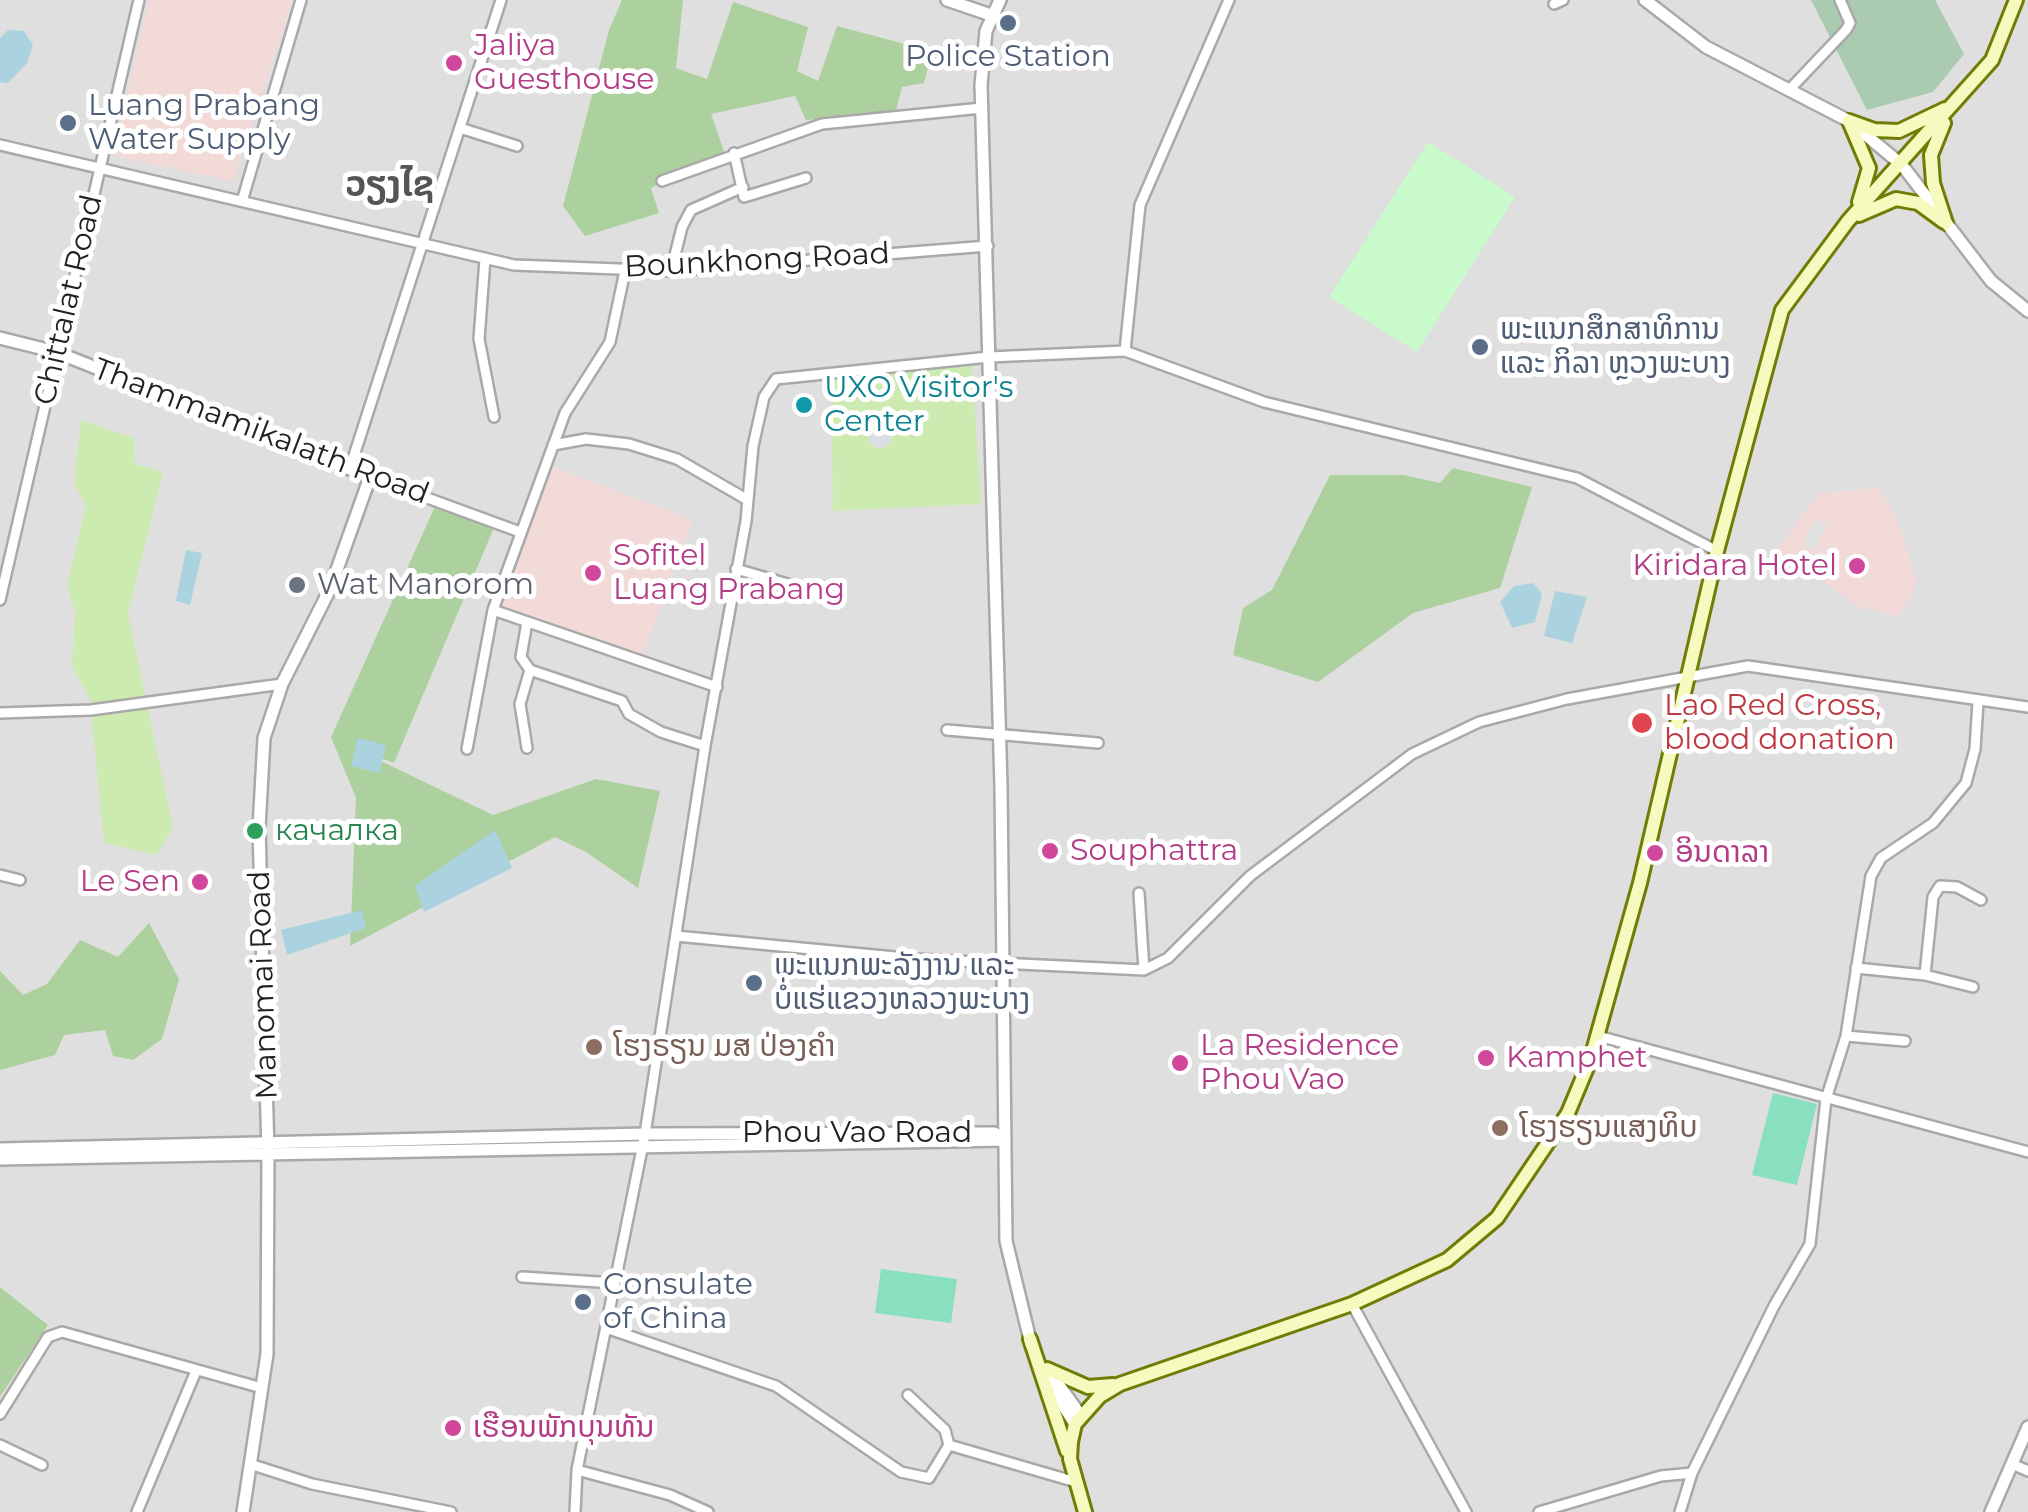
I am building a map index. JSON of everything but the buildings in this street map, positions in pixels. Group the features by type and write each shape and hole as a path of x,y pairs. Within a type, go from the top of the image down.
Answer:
{"main road":[{"path":"1848,221 1992,60 2016,0"},
{"path":"1850,121 1874,130 1899,131 1954,104"},
{"path":"1946,222 1933,183 1931,155 1954,104"},
{"path":"1048,1369 1088,1387 1120,1384 1352,1304 1448,1260 1497,1218 1568,1113 1598,1036 1640,884 1717,551 1782,310 1865,193 1869,168 1850,121"},
{"path":"1848,221 1896,199 1918,204 1946,222"},
{"path":"1030,1339 1085,1512"},
{"path":"1070,1459 1078,1420 1120,1384"}],"street":[{"name":"Chittalat Road","path":"0,600 138,0"},
{"path":"243,198 301,0"},
{"path":"350,468 501,0"},
{"path":"946,0 991,15"},
{"path":"1000,0 991,15 982,66 982,108 1000,738 1006,1241 1030,1339 1056,1398 1078,1420"},
{"path":"1126,351 1140,205 1229,0"},
{"path":"1645,0 1706,47 1850,121 1902,165 1990,280 2028,312"},
{"path":"1790,89 1846,30 1850,22 1840,0"},
{"path":"662,181 822,124 982,108"},
{"path":"460,128 516,146"},
{"name":"Bounkhong Road","path":"0,145 243,198 514,266 671,271 988,246"},
{"path":"734,153 742,194 748,198 806,178"},
{"path":"671,271 682,227 691,210 743,186"},
{"path":"485,258 478,339 494,417"},
{"path":"467,750 494,610 565,413 610,342 625,271"},
{"name":"Thammamikalath Road","path":"0,338 56,352 520,532"},
{"path":"575,1512 577,1470 642,1140 764,397 776,379 989,357 1126,351 1264,402 1577,478 1717,551"},
{"path":"554,445 586,439 629,444 677,459 746,500"},
{"name":"Manomai Road","path":"243,1512 262,1388 268,1147 260,768 271,709 330,589 370,477"},
{"path":"0,552 12,555"},
{"path":"736,568 829,596"},
{"path":"494,610 717,686"},
{"path":"527,622 521,657 530,670 622,701 629,714 645,723 705,746"},
{"path":"676,936 1004,964 1144,970 1168,958 1250,876 1425,746 1479,722 1534,707 1748,666 1978,702 2028,706"},
{"path":"527,748 520,704 530,670"},
{"path":"0,713 91,710 282,684"},
{"path":"1680,1512 1692,1473 1774,1306 1810,1244 1826,1099 1846,1036 1874,868 1887,852 1933,823 1966,783 1975,749 1978,702"},
{"path":"947,730 1000,738 1098,743"},
{"path":"0,875 20,880"},
{"path":"1925,975 1933,897 1940,886 1957,887 1981,900"},
{"path":"1139,893 1144,970"},
{"path":"1856,968 1925,975 1973,987"},
{"path":"1598,1036 2028,1152"},
{"path":"1846,1036 1905,1041"},
{"name":"Phou Vao Road","path":"0,1148 1006,1140"},
{"name":"Phou Vao Road","path":"0,1160 268,1147"},
{"path":"522,1277 614,1283"},
{"path":"1352,1304 1466,1512"},
{"path":"606,1328 776,1386 901,1472 929,1478 949,1444 945,1430 908,1394"},
{"path":"0,1414 48,1338 62,1332 262,1388"},
{"path":"1030,1339 1078,1420"},
{"path":"137,1512 196,1371"},
{"path":"1991,1512 2028,1427"},
{"path":"949,1444 1076,1482"},
{"path":"0,1446 42,1466"},
{"path":"2012,1464 2028,1471"},
{"path":"253,1465 312,1484 451,1512"},
{"path":"577,1470 670,1495 708,1512"},
{"path":"1540,1512 1661,1476 1692,1473"}],"shaded area":[{"path":"0,0 2028,0 2028,1512 0,1512 0,1397 48,1325 0,1287"},
{"path":"149,0 293,0 233,181 113,156"},
{"path":"876,426 884,426 891,437 884,448 876,448 869,441 869,433"},
{"name":"Sofitel Luang Prabang","path":"552,466 693,520 640,660 500,607"},
{"name":"Kiridara Hotel","path":"1878,487 1897,519 1917,584 1899,616 1861,608 1777,549 1819,494"},
{"path":"1816,518 1828,525 1814,550 1803,544"}],"green space":[{"path":"622,0 683,0 676,68 707,79 733,2 808,27 797,71 818,81 837,26 905,44 928,67 924,83 902,87 895,114 806,120 795,96 711,114 724,151 651,188 659,213 585,236 563,206 609,30"},
{"path":"1811,0 1935,0 1964,54 1933,92 1867,110"},
{"path":"1428,142 1515,197 1417,352 1329,297"},
{"path":"972,366 981,504 833,511 831,378"},
{"path":"81,420 134,438 135,464 163,472 128,614 173,827 157,855 104,843 90,700 72,666 75,611 67,587 86,505 74,484"},
{"path":"1453,468 1532,487 1500,588 1413,613 1318,682 1233,655 1243,608 1272,590 1330,475 1404,475 1440,483"},
{"path":"437,502 496,523 394,763 356,749 493,815 596,779 660,791 638,888 586,852 555,837 350,946 356,798 331,737"},
{"path":"149,923 179,979 162,1039 133,1060 113,1056 105,1030 64,1035 55,1055 0,1070 0,971 23,995 47,984 80,940 118,957"},
{"path":"1773,1093 1817,1104 1797,1185 1752,1175"},
{"path":"881,1269 957,1279 951,1323 875,1313"},
{"path":"0,1287 48,1325 0,1397"}],"water":[{"path":"8,30 24,31 33,45 27,63 8,83 0,82 0,38"},
{"path":"186,550 202,553 190,605 176,601"},
{"path":"1533,583 1542,594 1535,622 1512,628 1500,602 1514,586"},
{"path":"1555,591 1587,597 1572,643 1544,636"},
{"path":"358,738 386,745 379,773 351,766"},
{"path":"495,830 512,868 424,912 415,886"},
{"path":"362,910 366,928 287,955 281,930"}],"place":[{"name":"Police Station","path":"1008,23"},
{"name":"Jaliya Guesthouse","path":"454,63"},
{"name":"Luang Prabang Water Supply","path":"68,123"},
{"name":"ພະແນກສຶກສາທິການ ແລະ ກິລາ ຫຼວງພະບາງ","path":"1480,347"},
{"name":"UXO Visitor's Center","path":"804,405"},
{"name":"Kiridara Hotel","path":"1857,566"},
{"name":"Sofitel Luang Prabang","path":"593,573"},
{"name":"Wat Manorom","path":"297,585"},
{"name":"Lao Red Cross, blood donation","path":"1642,723"},
{"name":"качалка","path":"255,831"},
{"name":"Souphattra","path":"1050,851"},
{"name":"ອິນດາລາ","path":"1655,853"},
{"name":"Le Sen","path":"200,882"},
{"name":"ພະແນກພະລັງງານ ແລະ ບໍ່ແຮ່ແຂວງຫລວງພະບາງ","path":"754,983"},
{"name":"ໂຮງຣຽນ ມສ ປ່ອງຄຳ","path":"594,1047"},
{"name":"Kamphet","path":"1486,1058"},
{"name":"La Residence Phou Vao","path":"1180,1063"},
{"name":"ໂຮງຮຽນແສງທິບ","path":"1500,1128"},
{"name":"Consulate of China","path":"583,1302"},
{"name":"ເຮືອນພັກບຸນທັນ","path":"453,1428"}],"district":[{"name":"ວຽງໄຊ","path":"390,186"}]}
